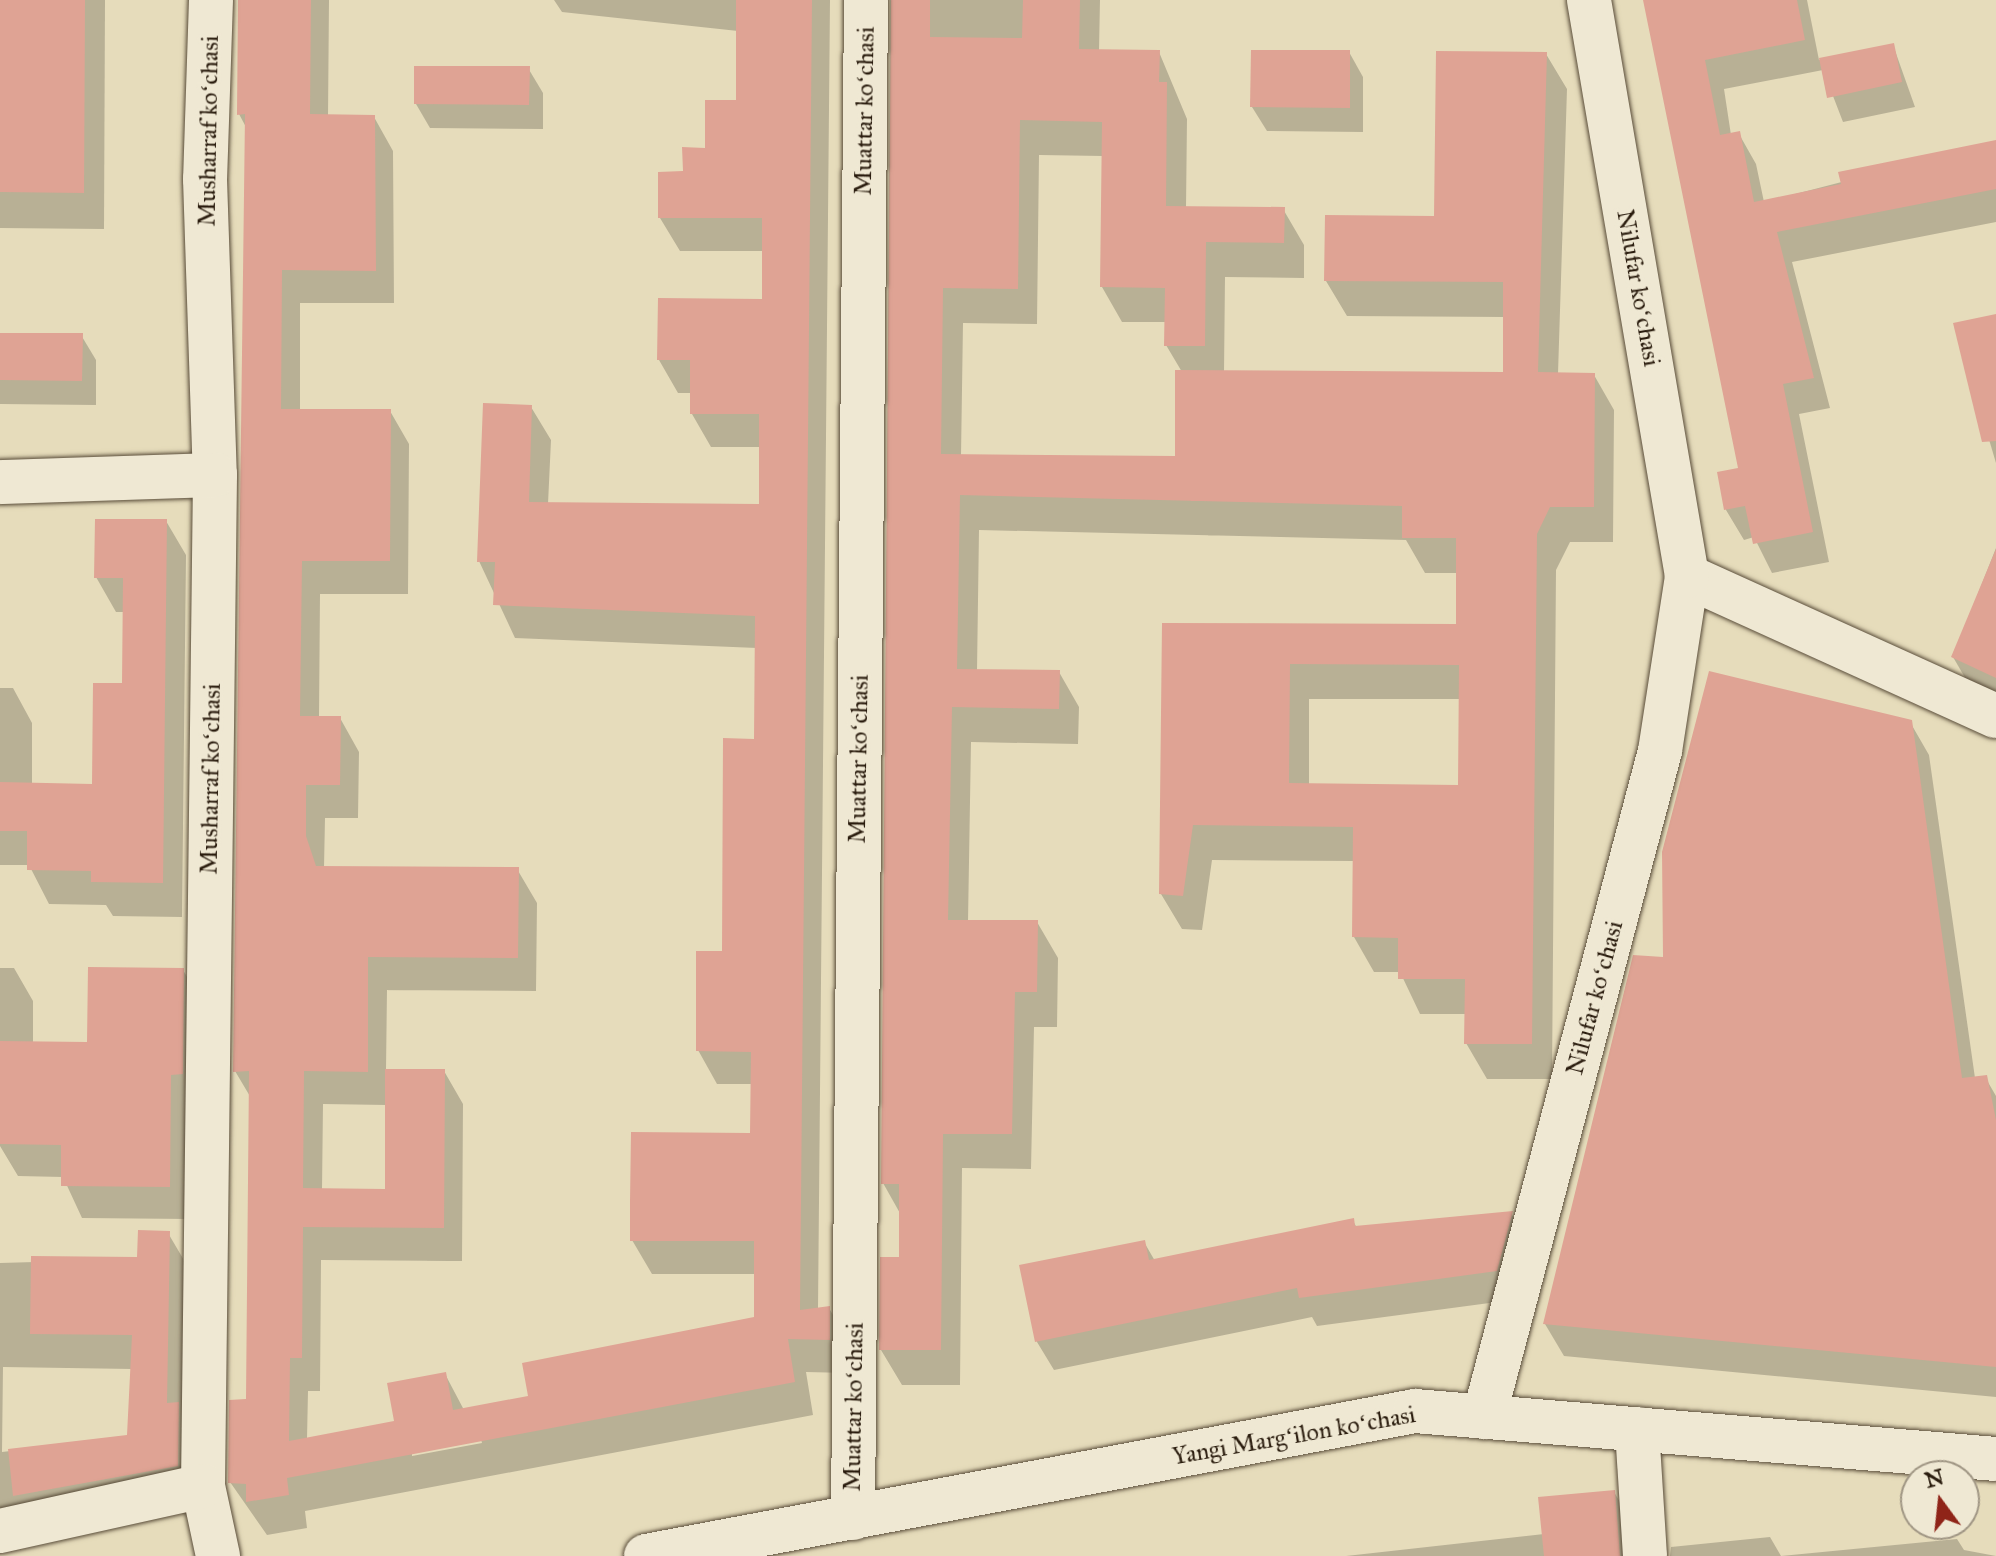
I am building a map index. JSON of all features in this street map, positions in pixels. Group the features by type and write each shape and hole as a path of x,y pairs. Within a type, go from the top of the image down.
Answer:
{"street":[{"name":"Musharraf koʻchasi","path":"211,0 205,179 215,475 203,1486 218,1556"},
{"name":"Muattar koʻchasi","path":"853,1518 866,0"},
{"name":"Nilufar koʻchasi","path":"1484,1417 1660,751 1687,576 1589,0"},
{"path":"0,482 215,475"},
{"path":"1687,576 1996,716"},
{"name":"Yangi Margʻilon koʻchasi","path":"646,1556 1415,1411 1996,1459"},
{"path":"1637,1429 1645,1556"},
{"path":"0,1531 203,1486"}],"building":[{"path":"0,0 85,0 84,193 0,192"},
{"path":"238,0 311,0 310,114 375,115 376,271 282,270 281,409 391,409 390,561 302,561 300,716 341,716 340,785 306,785 306,836 316,866 519,867 518,958 368,957 368,1072 304,1071 303,1188 385,1189 385,1069 445,1069 444,1228 303,1227 302,1358 290,1358 289,1441 394,1421 387,1383 446,1372 453,1410 528,1396 522,1363 754,1317 754,1241 630,1241 630,1201 631,1132 750,1133 751,1052 696,1051 696,951 722,951 723,738 754,739 755,616 493,605 495,562 477,562 483,403 532,405 529,502 759,504 759,414 690,414 690,360 657,360 658,298 762,299 762,218 658,218 658,172 683,171 682,147 705,148 705,100 736,100 736,0 812,0 800,1310 830,1306 830,1340 788,1339 795,1382 287,1478 289,1495 246,1502 246,1484 228,1483 229,1400 246,1399 249,1071 233,1072 245,114 237,115"},
{"path":"891,0 930,0 930,37 1022,38 1023,0 1080,0 1079,49 1160,50 1159,82 1167,82 1166,206 1285,207 1284,243 1206,242 1205,346 1164,346 1165,288 1100,287 1102,122 1020,120 1018,289 943,288 941,454 1175,456 1175,370 1503,372 1503,282 1324,281 1325,215 1434,216 1436,51 1547,52 1538,372 1595,373 1594,507 1550,507 1537,534 1532,1044 1464,1044 1465,979 1398,979 1398,938 1352,937 1353,827 1193,825 1183,896 1159,894 1162,623 1456,624 1456,538 1402,538 1402,506 960,495 957,669 1060,670 1059,709 952,707 948,920 1038,920 1037,992 1015,992 1012,1134 943,1134 941,1350 879,1350 880,1257 899,1257 899,1184 881,1184","holes":["1290,664 1459,665 1458,785 1289,783"]},
{"path":"1643,0 1797,0 1805,40 1705,60 1720,135 1740,131 1754,202 1841,184 1838,172 1996,140 1996,189 1777,232 1814,378 1783,384 1813,532 1753,544 1745,506 1724,510 1717,472 1738,468"},
{"path":"1894,43 1902,82 1827,98 1819,58"},
{"path":"1251,50 1350,50 1350,108 1250,107"},
{"path":"414,66 530,66 529,105 414,104"},
{"path":"1996,314 1996,441 1982,442 1953,323"},
{"path":"0,333 83,333 82,381 0,380"},
{"path":"95,519 167,519 163,883 91,882 91,871 27,870 27,831 0,831 0,782 92,784 93,683 122,683 123,578 94,578"},
{"path":"1996,549 1996,678 1951,657"},
{"path":"1709,671 1912,720 1962,1078 1987,1075 1996,1120 1996,1367 1543,1324 1633,955 1663,957 1662,852"},
{"path":"88,967 184,968 183,1074 171,1075 170,1187 61,1186 61,1145 0,1144 0,1041 87,1042"},
{"path":"1513,1211 1497,1271 1299,1298 1297,1288 1035,1342 1019,1265 1145,1240 1149,1260 1354,1218 1355,1226"},
{"path":"138,1230 170,1231 167,1403 179,1402 178,1466 13,1496 8,1449 127,1435 132,1335 30,1334 31,1256 137,1257"},
{"path":"1615,1490 1620,1556 1544,1556 1538,1497"}]}
